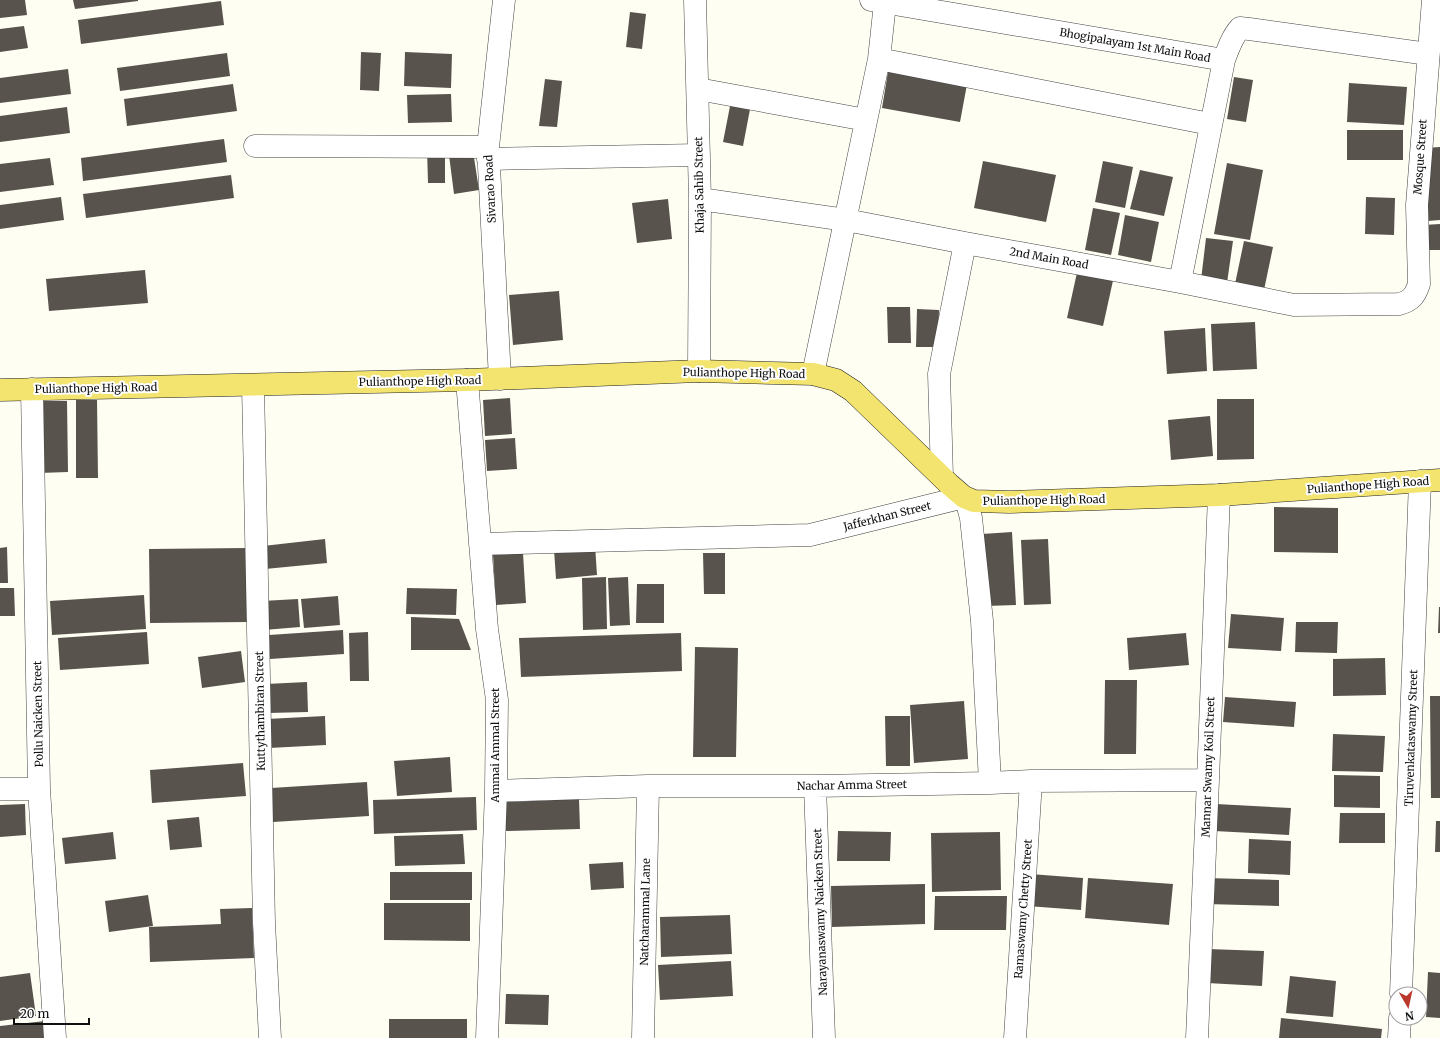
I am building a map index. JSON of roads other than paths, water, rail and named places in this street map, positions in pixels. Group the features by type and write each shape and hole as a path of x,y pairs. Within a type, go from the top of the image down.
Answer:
{"main road":[{"name":"Pulianthope High Road","path":"0,390 467,380 700,371 813,374 836,380 853,392 964,497 974,501 1010,502 1219,495 1430,480"}],"street":[{"name":"Sivarao Road","path":"500,379 488,153 504,0"},
{"name":"Khaja Sahib Street","path":"695,0 700,199 700,371"},
{"name":"Mosque Street","path":"1399,304 1407,302 1416,294 1419,284 1417,205 1433,0"},
{"path":"813,374 879,59 876,1"},
{"name":"Bhogipalayam 1st Main Road","path":"876,1 1224,60 1210,124 1180,282"},
{"path":"1224,60 1232,40 1240,28 1249,28 1428,54"},
{"path":"879,59 1210,124"},
{"path":"698,89 866,120"},
{"path":"255,146 488,153 699,155"},
{"name":"2nd Main Road","path":"700,199 846,220 1180,282 1294,305 1399,304"},
{"path":"942,477 939,374 965,243"},
{"name":"Ammai Ammal Street","path":"467,380 480,544 488,629 497,700 496,791 487,1038"},
{"name":"Kuttythambiran Street","path":"252,385 264,923 270,1038"},
{"name":"Pollu Naicken Street","path":"32,389 40,789 55,1038"},
{"name":"Tiruvenkataswamy Street","path":"1401,986 1430,480"},
{"name":"Mannar Swamy Koil Street","path":"1196,1038 1219,495"},
{"path":"964,497 968,502 970,514 982,621 990,783"},
{"name":"Jafferkhan Street","path":"480,544 810,535 964,497"},
{"name":"Nachar Amma Street","path":"496,791 648,786 815,786 990,783 1031,780 1208,780"},
{"name":"Ramaswamy Chetty Street","path":"1015,1038 1031,780"},
{"name":"Natcharammal Lane","path":"642,1038 648,786"},
{"name":"Narayanaswamy Naicken Street","path":"815,786 824,1038"},
{"path":"0,790 40,789"},
{"path":"1399,1038 1400,1026"}]}
